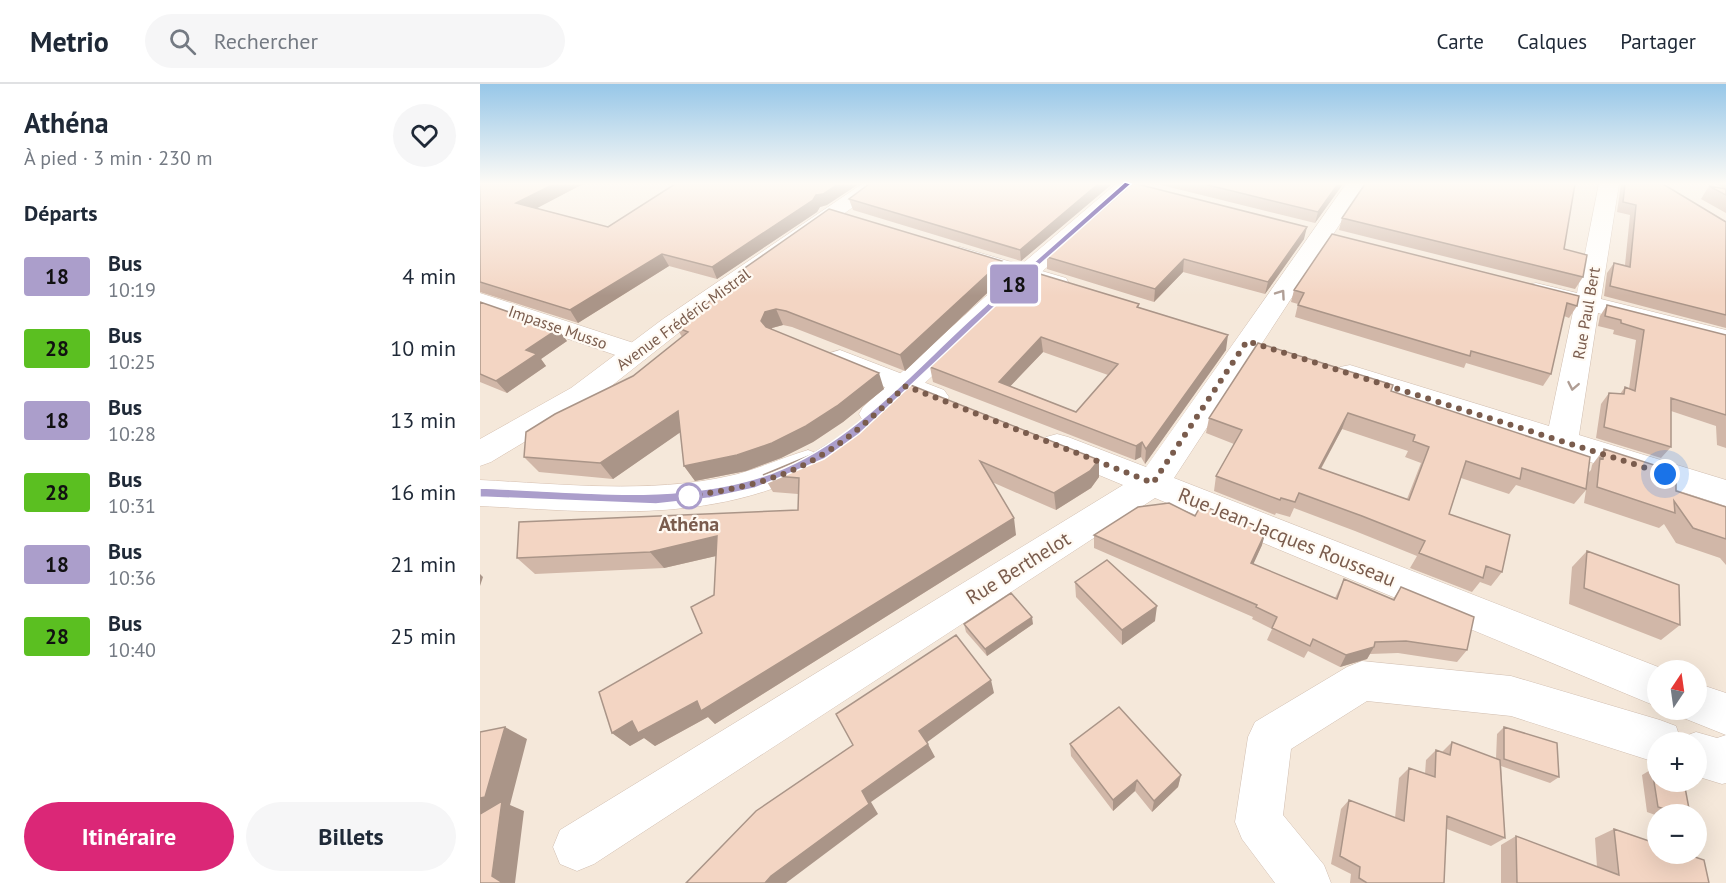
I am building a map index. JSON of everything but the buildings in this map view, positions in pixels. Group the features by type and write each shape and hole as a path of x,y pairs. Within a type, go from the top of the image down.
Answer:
{"street":[{"name":"Avenue Frédéric Mistral","path":"490,493 495,488 495,478 501,467 581,394 819,221"},
{"path":"854,221 862,224"},
{"path":"855,431 1025,274 1089,221"},
{"name":"Rue Berthelot","path":"577,847 1153,483 1251,343 1332,221"},
{"name":"Rue Paul Bert","path":"1562,441 1603,221"},
{"path":"938,247 1081,291"},
{"path":"1520,285 1726,338"},
{"name":"Impasse Musso","path":"480,301 636,353"},
{"path":"814,348 960,407"},
{"path":"1326,366 1726,493"},
{"name":"Avenue Frédéric Mistral","path":"480,454 581,394"},
{"name":"Rue Jean-Jacques Rousseau","path":"1024,432 1647,683"},
{"path":"490,493 656,499 710,494 761,482 789,471 829,450"},
{"path":"1306,883 1259,822 1270,737 1362,681 1511,696 1647,738"},
{"path":"1707,757 1722,762 1726,758"}],"shaded area":[{"path":"480,221 1726,221 1726,883 480,883"}],"bus line":[{"name":"18","path":"480,493 656,499 710,494 751,485 789,471 820,456 855,431 1085,221"}],"place":[{"name":"Athéna","path":"689,496"}],"route":[{"path":"689,496 751,485 789,471 820,456 855,431 906,386 1153,483 1247,341 1665,474"}]}
